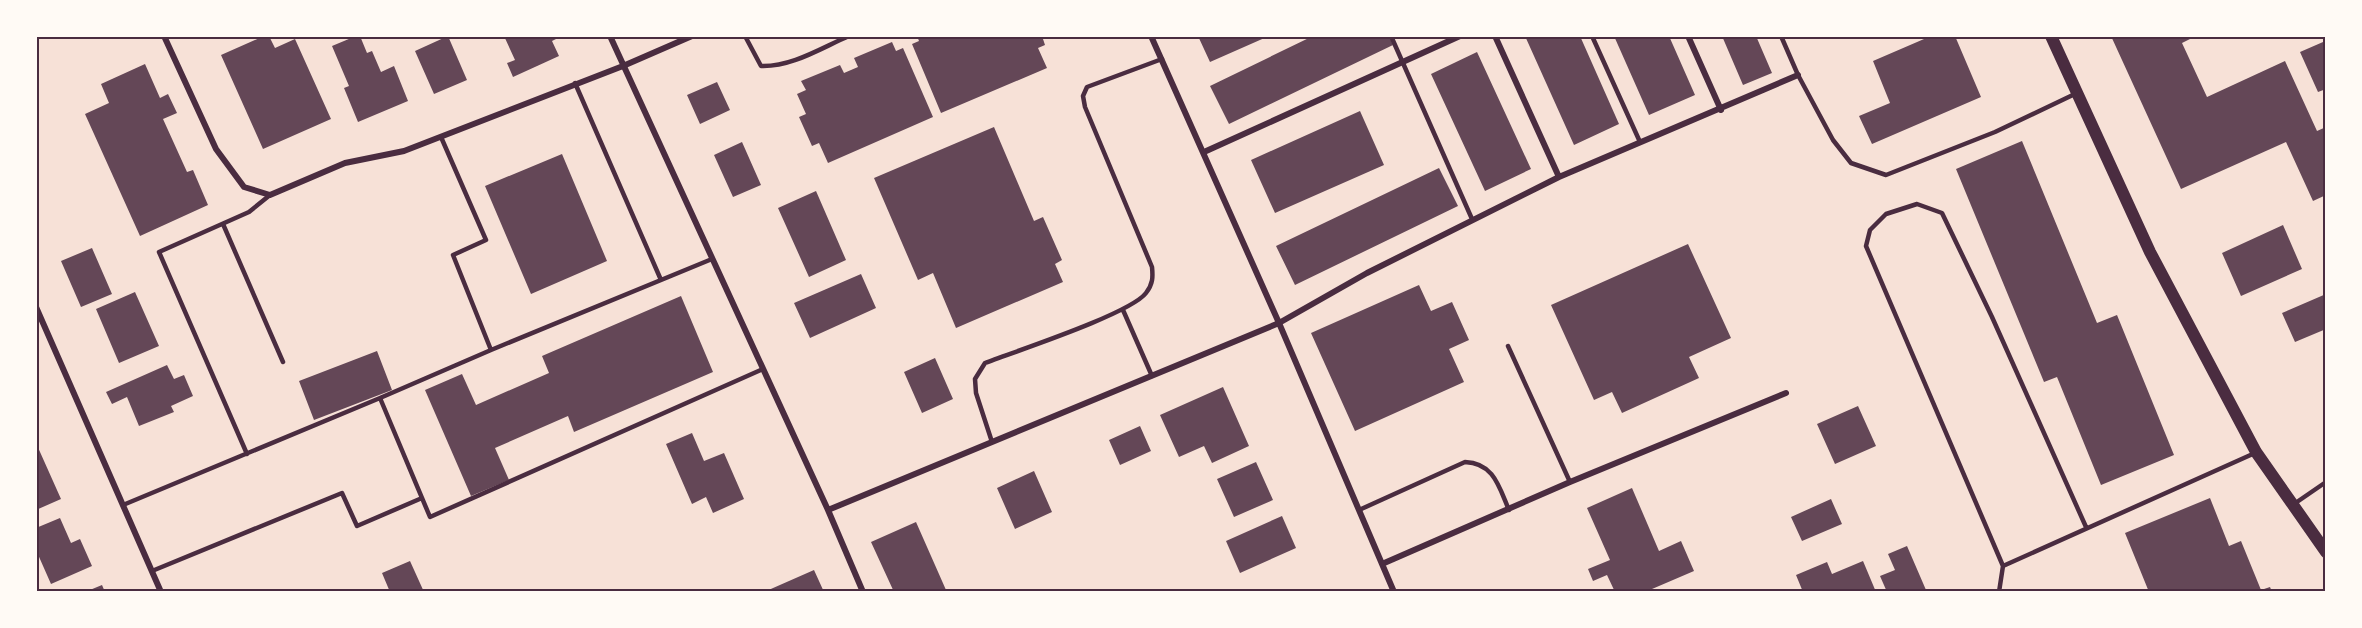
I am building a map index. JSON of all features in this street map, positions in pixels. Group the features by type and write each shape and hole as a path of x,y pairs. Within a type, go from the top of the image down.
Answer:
{"main road":[{"path":"2051,36 2150,252 2256,452 2326,552"}],"street":[{"path":"164,36 216,149 244,187 270,195 345,163 404,151 623,66 692,36"},
{"path":"610,36 828,510 863,592"},
{"path":"1152,36 1279,323 1394,592"},
{"path":"1204,152 1460,36"},
{"path":"1495,36 1559,177"},
{"path":"1688,36 1721,110"},
{"path":"828,510 1279,323 1366,273 1559,177 1640,141 1721,110 1798,75"},
{"path":"36,307 161,592"},
{"path":"1382,564 1570,482 1786,393"}],"lane":[{"path":"745,36 761,66 774,67 786,64 849,36"},
{"path":"1390,36 1472,219"},
{"path":"1592,36 1640,141"},
{"path":"1781,36 1798,75 1833,140 1851,163 1886,175 1995,132 2077,93"},
{"path":"992,442 976,393 975,379 985,363 1124,310 1145,294 1153,281 1152,267 1084,107 1083,96 1087,87 1161,59"},
{"path":"575,83 661,280"},
{"path":"441,136 486,240 453,255 491,350"},
{"path":"246,454 159,252 249,212 270,195"},
{"path":"1999,592 2003,566 1866,246 1870,230 1886,214 1917,204 1942,213 1992,317 2086,527"},
{"path":"223,224 283,362"},
{"path":"123,505 712,259"},
{"path":"1124,310 1152,376"},
{"path":"1508,346 1570,482"},
{"path":"380,398 430,517 763,369"},
{"path":"2003,566 2256,452"},
{"path":"1359,510 1465,462 1475,462 1487,468 1494,476 1509,510"},
{"path":"2292,506 2326,482"},
{"path":"152,571 342,493 357,526 422,498"}],"building":[{"path":"264,36 269,36 275,48 295,39 331,119 263,149 221,55"},
{"path":"360,36 367,53 372,51 381,72 394,66 408,101 358,122 344,88 349,86 332,46"},
{"path":"448,36 467,80 434,94 415,51"},
{"path":"504,36 556,36 558,38 552,41 559,56 513,77 507,63 515,60"},
{"path":"917,36 1042,36 1045,45 1038,48 1047,68 941,113 912,44 919,41"},
{"path":"1198,36 1269,36 1210,62"},
{"path":"1313,36 1389,36 1393,45 1229,124 1210,86"},
{"path":"1525,36 1580,36 1619,124 1574,145"},
{"path":"1614,36 1669,36 1695,95 1649,115"},
{"path":"1722,36 1756,36 1772,73 1743,85"},
{"path":"1931,36 1955,36 1981,97 1872,144 1859,116 1890,103 1873,61"},
{"path":"2111,36 2196,36 2182,43 2207,97 2285,61 2317,131 2326,127 2326,195 2313,201 2286,142 2181,189"},
{"path":"892,42 896,51 903,48 933,117 828,163 819,143 812,146 799,117 806,114 797,94 806,90 801,81 840,65 844,73 858,67 854,58"},
{"path":"2323,42 2326,50 2326,89 2318,92 2300,52"},
{"path":"1477,52 1531,169 1485,191 1431,74"},
{"path":"145,64 160,98 168,94 177,113 163,119 187,172 193,170 208,205 140,236 85,114 109,103 101,84"},
{"path":"717,82 730,110 700,124 687,95"},
{"path":"1360,111 1384,165 1275,213 1251,160"},
{"path":"994,127 1034,221 1043,217 1062,260 1055,264 1063,282 956,328 933,273 918,280 874,178"},
{"path":"2022,141 2097,323 2117,315 2174,455 2101,485 2057,377 2044,382 1956,169"},
{"path":"742,142 761,185 733,197 714,155"},
{"path":"562,154 607,261 531,294 485,186"},
{"path":"1439,168 1458,206 1295,285 1276,246"},
{"path":"816,191 846,260 809,277 778,208"},
{"path":"2283,225 2302,269 2241,296 2222,253"},
{"path":"1688,244 1731,338 1689,357 1699,378 1622,413 1612,392 1594,400 1551,305"},
{"path":"92,248 112,294 81,307 61,261"},
{"path":"861,274 876,308 810,338 794,303"},
{"path":"1419,285 1431,311 1452,302 1469,340 1449,349 1464,382 1355,431 1311,333"},
{"path":"135,292 159,346 119,363 96,309"},
{"path":"2326,294 2326,329 2295,342 2282,313"},
{"path":"681,296 713,372 574,432 568,416 495,448 509,480 471,496 425,390 462,374 476,405 549,373 542,356"},
{"path":"377,351 392,390 314,420 299,381"},
{"path":"935,358 953,399 922,413 904,372"},
{"path":"167,365 174,379 184,375 193,396 171,406 174,412 139,426 127,397 112,404 106,392"},
{"path":"1223,387 1249,446 1212,463 1204,446 1179,457 1160,415"},
{"path":"1858,406 1876,446 1835,464 1817,424"},
{"path":"1140,426 1151,451 1120,465 1109,440"},
{"path":"692,433 704,461 724,453 744,499 713,513 706,497 692,504 666,444"},
{"path":"36,443 61,499 36,510"},
{"path":"1256,462 1273,500 1234,517 1217,479"},
{"path":"1034,471 1052,512 1015,529 997,488"},
{"path":"1632,488 1659,551 1681,541 1694,571 1645,592 1615,592 1607,575 1593,581 1588,569 1610,560 1587,508"},
{"path":"2210,498 2229,546 2241,541 2261,590 2270,587 2272,592 2149,592 2125,533"},
{"path":"1831,499 1842,524 1802,541 1791,517"},
{"path":"1282,516 1296,548 1240,573 1226,541"},
{"path":"60,518 71,543 80,539 92,566 51,584 36,550 36,528"},
{"path":"916,522 946,590 942,592 894,592 871,542"},
{"path":"1907,546 1926,590 1887,592 1880,576 1895,570 1888,554"},
{"path":"410,561 424,592 390,592 382,573"},
{"path":"1863,561 1876,592 1803,592 1796,575 1827,562 1832,574"},
{"path":"814,570 824,592 764,592"},
{"path":"102,585 105,592 85,592"}]}
